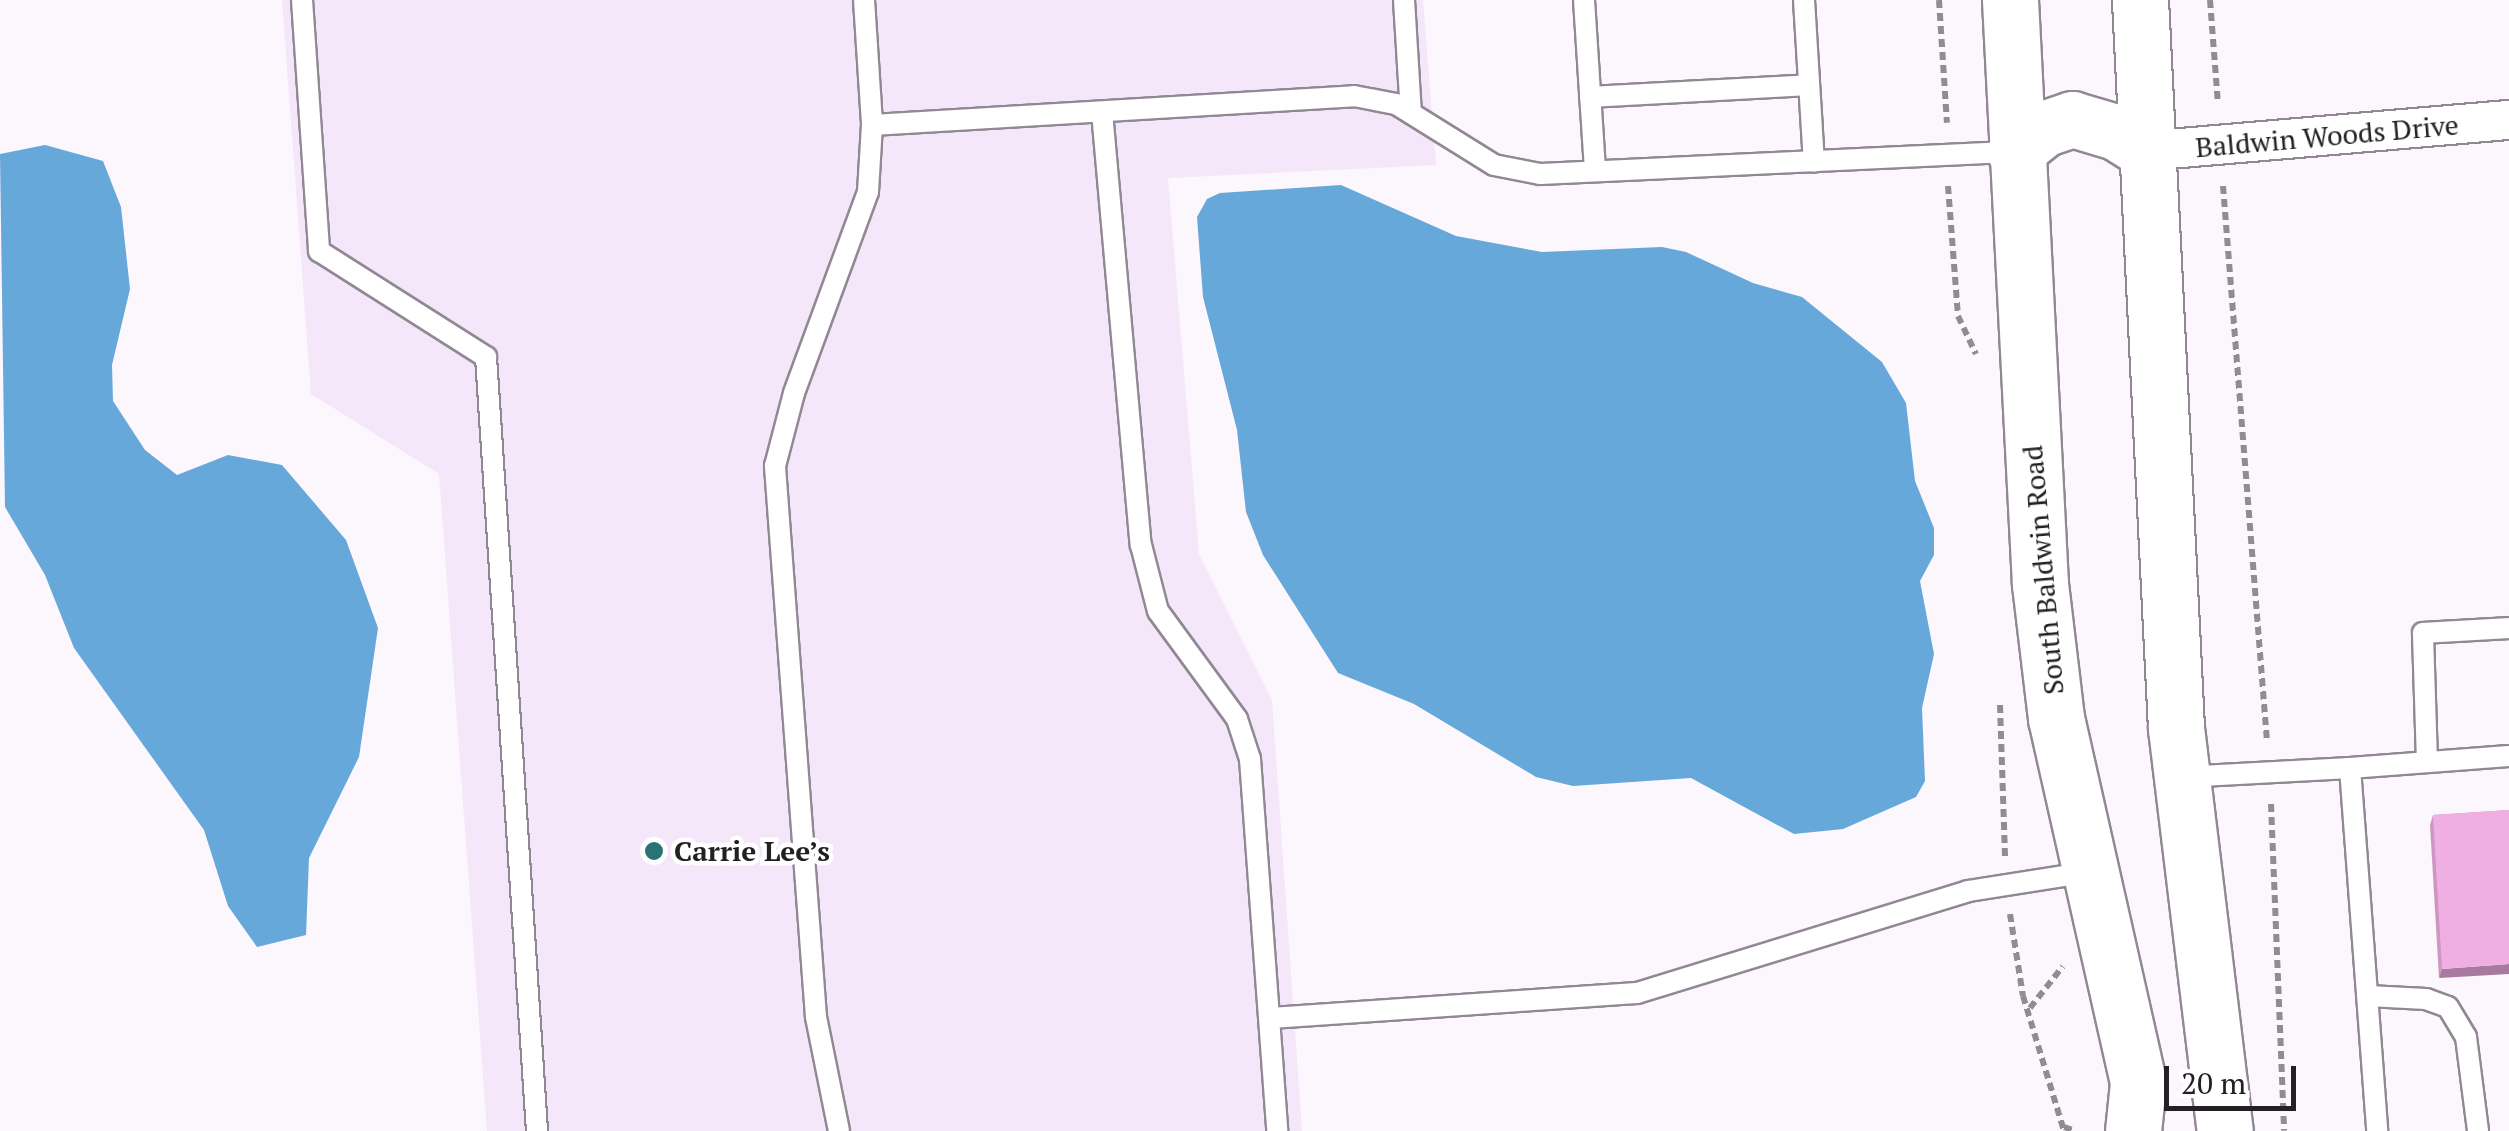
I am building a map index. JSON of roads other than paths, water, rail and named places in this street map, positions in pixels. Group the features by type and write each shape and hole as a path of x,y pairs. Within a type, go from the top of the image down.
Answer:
{"main road":[{"name":"South Baldwin Road","path":"2010,0 2040,584 2056,718 2138,1084 2133,1131"},
{"path":"2140,0 2180,778 2225,1131"},
{"path":"2015,152 2043,130 2072,119 2116,132 2146,152"}],"street":[{"name":"Baldwin Woods Drive","path":"2146,152 2509,120"}],"lane":[{"path":"302,0 319,251 486,357 537,1131"},
{"path":"839,1131 816,1017 776,466 794,393 868,192 872,125 864,0"},
{"path":"1404,0 1411,113"},
{"path":"1584,0 1595,172"},
{"path":"1804,0 1814,162"},
{"path":"1590,97 1809,85"},
{"path":"872,125 1354,96 1411,113 1494,166 1540,174 2015,152"},
{"path":"1102,112 1140,544 1158,611 1238,719 1250,759 1277,1131"},
{"path":"2426,762 2423,632 2509,628"},
{"path":"2180,778 2509,756"},
{"path":"2350,768 2378,1131"},
{"path":"1270,1018 1637,993 1968,890 2091,872"},
{"path":"2368,996 2426,998 2448,1007 2466,1038 2478,1131"}],"water":[{"path":"45,145 103,161 121,207 130,289 112,365 113,401 145,450 177,475 228,455 282,465 346,540 378,628 359,757 309,858 306,935 257,947 228,906 204,830 74,648 45,575 5,507 0,154"},
{"path":"1341,185 1456,236 1542,252 1662,247 1686,252 1753,283 1802,297 1882,362 1906,403 1915,481 1934,528 1934,555 1920,581 1934,654 1922,708 1925,781 1916,797 1843,829 1794,834 1691,778 1573,786 1536,777 1414,704 1338,673 1263,555 1246,512 1237,430 1203,297 1197,217 1207,199 1220,193"}],"place":[{"name":"Carrie Lee’s","path":"654,851"}]}
